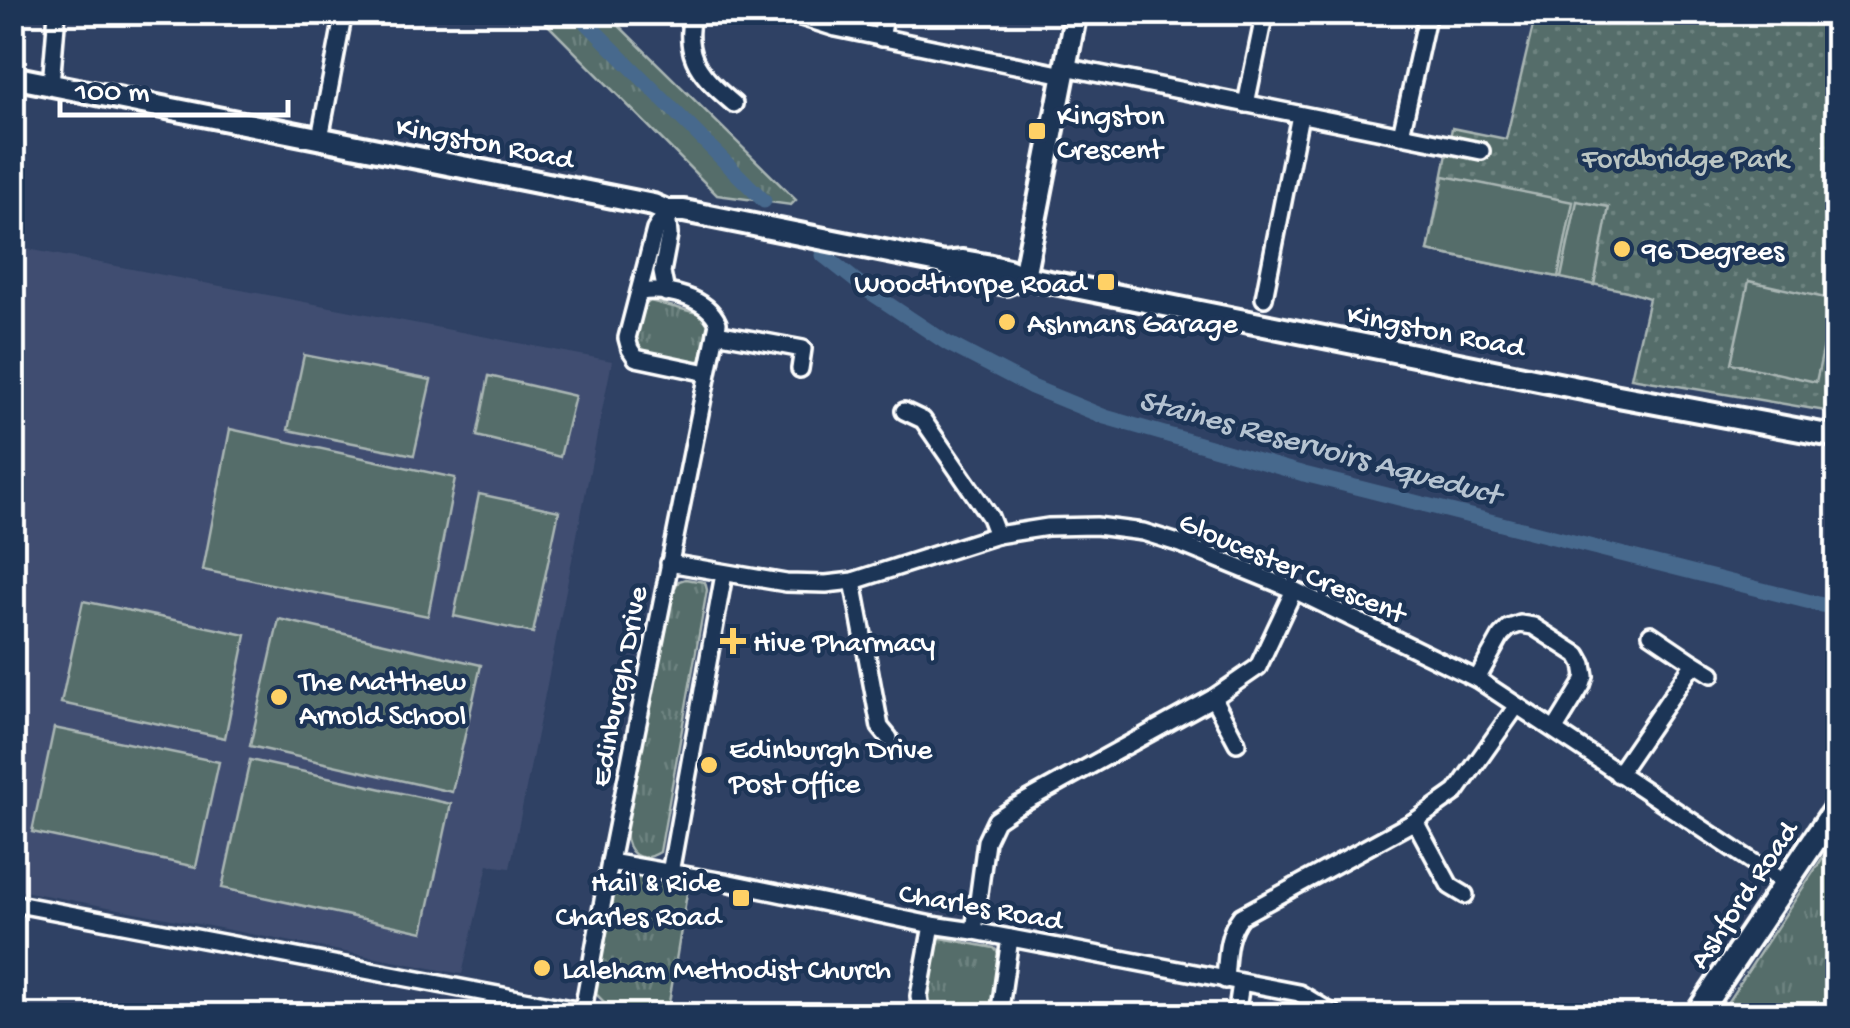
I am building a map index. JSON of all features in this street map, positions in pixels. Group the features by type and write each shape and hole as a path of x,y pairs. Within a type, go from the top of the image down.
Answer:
{"main road":[{"name":"Ashford Road","path":"1696,1016 1838,805"}],"street":[{"path":"51,85 57,12"},
{"path":"320,138 344,12"},
{"path":"693,12 689,43 692,56 704,79 734,104"},
{"path":"785,12 881,38 1481,151"},
{"path":"881,38 886,12"},
{"path":"1024,277 1076,12"},
{"path":"1246,104 1265,12"},
{"path":"1401,135 1428,12"},
{"name":"Kingston Road","path":"12,77 653,205 667,211 684,210 944,263 986,265 1024,277 1838,437"},
{"path":"1264,298 1300,115"},
{"path":"640,292 651,290 693,299 714,312 718,323 707,374 636,358 630,349 628,338 655,230 667,211"},
{"path":"666,293 662,272 667,211"},
{"path":"716,333 803,349 800,369"},
{"name":"Edinburgh Drive","path":"583,1010 707,374"},
{"path":"904,411 923,420 990,517 998,535"},
{"name":"Gloucester Crescent","path":"669,563 786,583 826,584 853,581 998,535 1048,527 1096,526 1142,532 1294,590 1477,679 1786,884"},
{"path":"670,872 724,574"},
{"path":"853,581 880,727 889,738"},
{"path":"974,930 986,841 996,820 1212,698 1258,667 1294,590"},
{"path":"1477,679 1501,636 1520,624 1533,626 1578,655 1584,676 1582,685 1554,729"},
{"path":"1650,634 1712,674"},
{"path":"1618,774 1694,663"},
{"path":"1212,698 1237,744"},
{"path":"1236,1016 1228,946 1232,928 1241,916 1414,822 1456,792 1516,706"},
{"path":"1414,822 1450,886 1466,896"},
{"name":"Charles Road","path":"610,862 1299,993 1337,1016"},
{"path":"12,903 608,1016"},
{"path":"922,1016 920,996 932,925"},
{"path":"999,1016 1010,938"}],"shaded area":[{"name":"The Matthew Arnold School","path":"12,246 612,361 510,868 488,865 462,974 13,889"}],"green space":[{"path":"536,13 606,13 796,200 791,205 717,195"},
{"name":"Fordbridge Park","path":"1536,13 1837,13 1837,413 1631,378 1649,298 1428,251 1452,128 1506,139"},
{"path":"1444,176 1573,202 1558,277 1428,251"},
{"path":"1577,201 1609,207 1594,285 1561,278"},
{"path":"1749,281 1834,300 1816,382 1731,363"},
{"path":"650,301 705,315 710,320 704,359 693,363 642,355 634,343 643,307"},
{"path":"304,355 431,380 414,455 288,430"},
{"path":"489,376 575,396 560,457 477,436"},
{"path":"230,429 455,478 428,616 203,570"},
{"path":"479,494 559,511 533,633 454,616"},
{"path":"685,579 705,582 707,590 660,852 640,857 628,846 625,832 673,590"},
{"path":"83,601 246,635 225,738 61,703"},
{"path":"279,619 481,665 452,792 250,746"},
{"path":"54,728 219,762 196,867 32,832"},
{"path":"250,760 451,804 423,932 222,888"},
{"path":"1837,836 1837,1015 1719,1015"},
{"path":"634,877 688,887 667,1015 607,1005 596,994 616,885"},
{"path":"936,937 994,948 1000,955 990,1015 931,1015 926,1002"}],"waterway":[{"name":"Staines Reservoirs Aqueduct","path":"576,12 764,201"},
{"name":"Staines Reservoirs Aqueduct","path":"823,255 947,343 1032,387 1105,417 1304,474 1838,609"}],"place":[{"name":"Kingston Crescent","path":"1037,131"},
{"name":"96 Degrees","path":"1622,249"},
{"name":"Woodthorpe Road","path":"1106,282"},
{"name":"Ashmans Garage","path":"1007,322"},
{"name":"Hive Pharmacy","path":"733,641"},
{"name":"The Matthew Arnold School","path":"279,697"},
{"name":"Edinburgh Drive Post Office","path":"709,765"},
{"name":"Hail & Ride Charles Road","path":"741,898"},
{"name":"Laleham Methodist Church","path":"542,968"}]}
